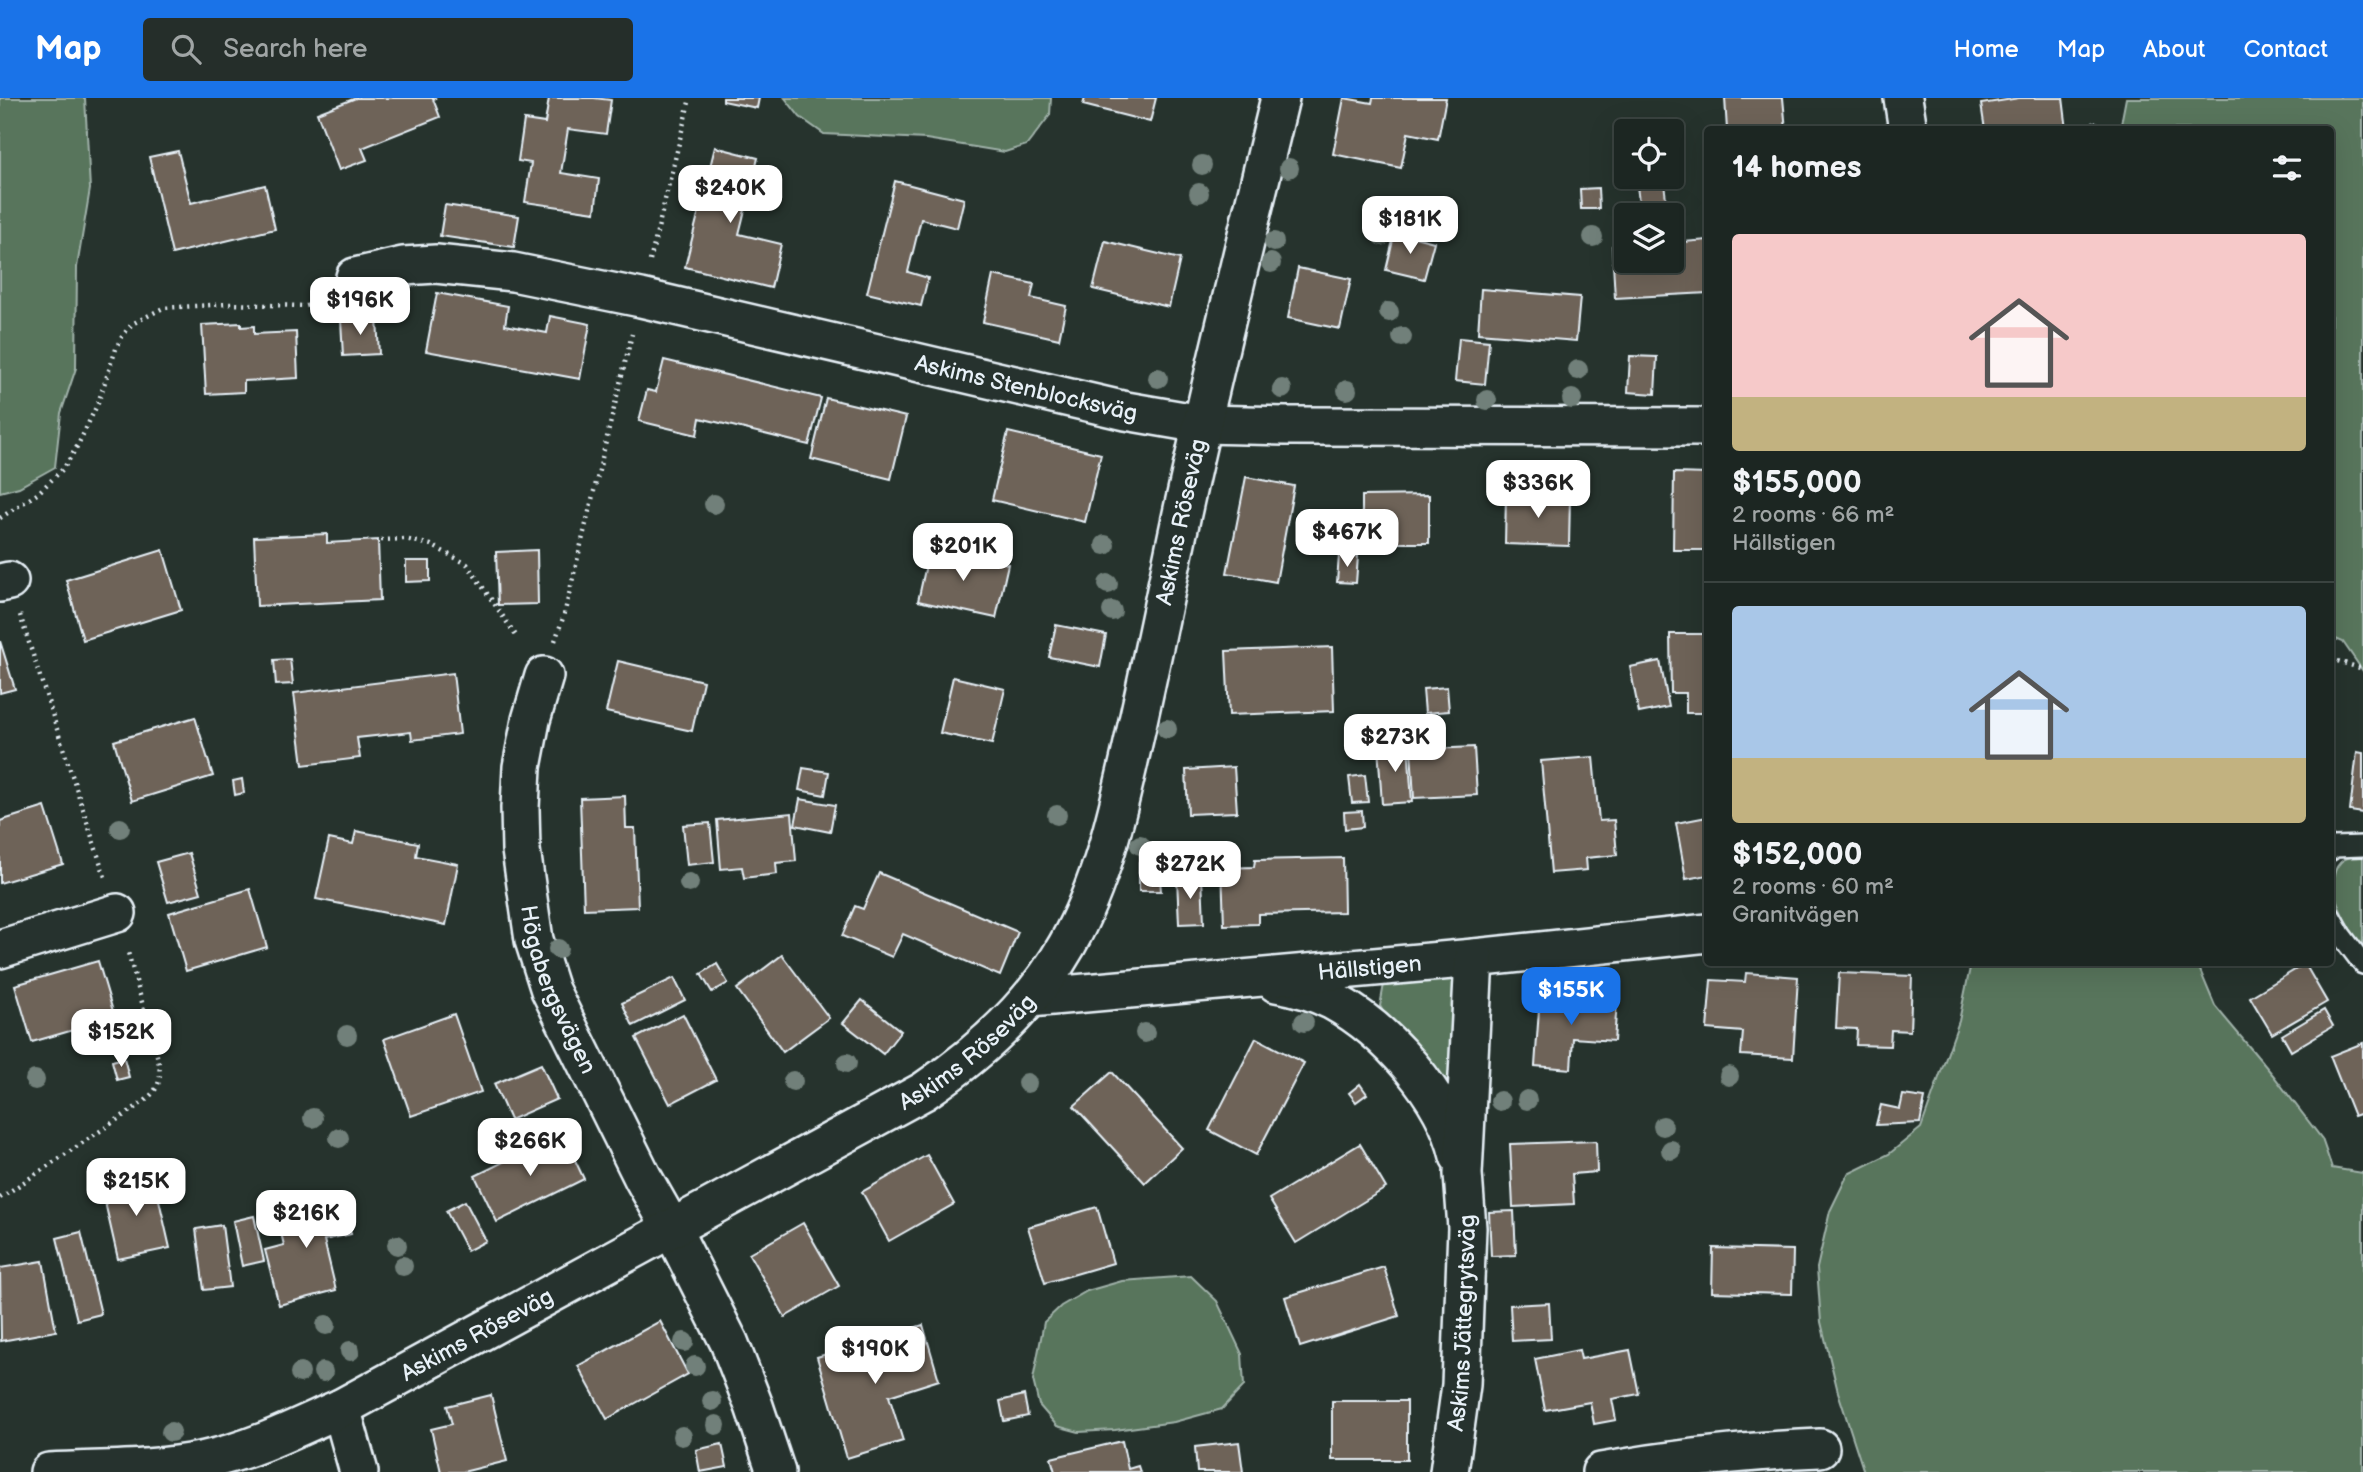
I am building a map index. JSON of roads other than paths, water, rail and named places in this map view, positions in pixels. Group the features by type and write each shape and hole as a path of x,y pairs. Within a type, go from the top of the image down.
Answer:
{"street":[{"name":"Askims Röseväg","path":"49,1472 156,1467 204,1461 256,1446 341,1408 923,1091 969,1058 1000,1031 1030,998 1066,946 1089,899 1119,807 1201,424 1280,98"},
{"path":"1903,98 1907,126"},
{"name":"Askims Stenblocksväg","path":"355,277 404,266 436,264 513,272 641,298 1126,411 1201,424 1704,427"},
{"name":"Högabergsvägen","path":"544,676 531,720 522,767 520,808 521,850 534,940 550,990 643,1178 729,1342 776,1472"},
{"path":"0,949 117,913"},
{"name":"Hällstigen","path":"1030,998 1474,958 1704,933"},
{"name":"Askims Jättegrytsväg","path":"1449,1472 1461,1385 1466,1284 1467,1228 1463,1174 1474,958"},
{"name":"Askims Jättegrytsväg","path":"1249,978 1308,991 1331,1000 1359,1017 1381,1035 1415,1072 1444,1116 1457,1146 1463,1174"},
{"path":"341,1408 359,1472"},
{"path":"1601,1472 1762,1451 1820,1448"}],"lane":[{"path":"2334,847 2363,846"},
{"path":"2334,922 2363,964"}]}
